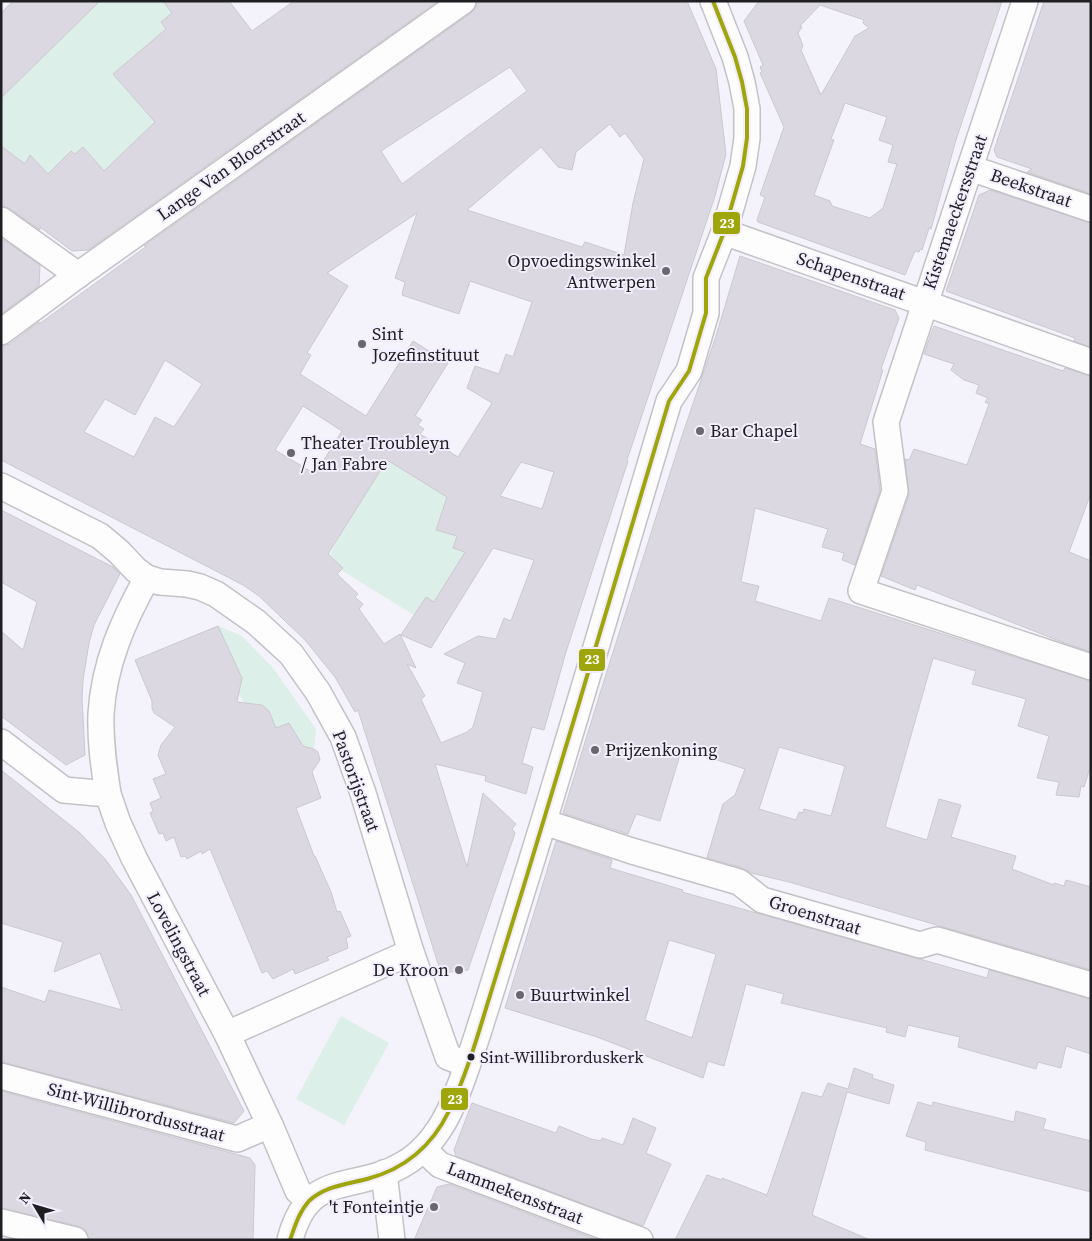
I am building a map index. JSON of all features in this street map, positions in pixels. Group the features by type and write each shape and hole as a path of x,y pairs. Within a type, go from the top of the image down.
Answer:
{"street":[{"name":"Lange Van Bloerstraat","path":"1,332 463,1"},
{"name":"Kistemaeckersstraat","path":"1025,1 924,302 886,422 895,491 861,591 1091,667"},
{"path":"290,1240 294,1225 309,1201 318,1192 336,1185 384,1173 401,1166 423,1149 434,1137 454,1102 544,822 669,401 689,371 706,314 706,278 724,232 743,166 747,138 747,109 742,82 719,5"},
{"name":"Beekstraat","path":"970,168 1091,209"},
{"path":"1,220 78,275"},
{"name":"Schapenstraat","path":"724,232 1091,362"},
{"path":"1,486 100,536 147,578 115,642 105,678 101,715 103,757 108,794 64,790 1,742"},
{"name":"Pastorijstraat","path":"147,578 160,582 200,587 216,594 256,622 291,654 318,692 343,737 363,793 411,952 448,1057 467,1064"},
{"name":"Lovelingstraat","path":"108,794 118,823 134,858 227,1034 270,1125 298,1191 309,1201"},
{"name":"Groenstraat","path":"544,822 632,851 739,882 762,900 920,945 937,940 1091,985"},
{"path":"227,1034 411,952"},
{"name":"Sint-Willibrordusstraat","path":"1,1076 237,1139 270,1125"},
{"name":"Lammekensstraat","path":"423,1149 440,1165 640,1240"},
{"path":"384,1173 392,1240"},
{"path":"1,1222 75,1240"}],"shaded area":[{"path":"100,1 163,1 172,13 161,22 166,29 174,105 87,187 61,189 30,156 25,164 1,146 1,98"},
{"path":"387,460 447,497 436,529 457,536 453,548 465,552 434,602 426,597 414,615 341,570 342,568 330,555 339,537"},
{"path":"218,626 242,636 273,668 316,729 314,749 305,749 289,723 276,728 270,712 267,713 262,705 254,704 247,708 236,689 242,681 241,674 237,670"},
{"path":"341,1016 389,1043 344,1125 296,1099"}],"building":[{"path":"13,1 100,1 1,98 1,13"},
{"path":"163,1 229,1 252,31 294,1 438,1 88,250 72,251 40,227 40,230 9,208 1,206 1,146 25,164 30,155 48,174 71,151 75,154 83,147 104,171 155,122 113,74 166,29 161,22 172,13"},
{"path":"477,1 687,1 716,69 726,154 715,196 627,460 566,652 544,730 532,727 522,763 533,767 526,794 485,781 486,776 435,764 467,867 483,793 516,824 512,829 515,833 468,970 441,973 358,710 355,712 335,677 305,640 259,596 243,585 1,460 1,346 10,344 39,322 39,324 147,246 144,246 471,13 476,7","holes":["510,67 527,91 402,184 381,151","610,124 620,137 625,133 644,159 633,203 624,255 585,242 582,247 467,210 541,147 558,167 572,170 576,152","417,213 395,278 405,282 402,295 459,314 470,281 532,302 513,357 506,354 499,374 475,366 467,388 492,403 458,457 420,434 424,429 418,425 422,420 415,416 448,363 413,341 366,416 300,374 311,355 307,353 348,286 327,273","165,360 202,384 174,427 155,417 134,457 84,432 105,399 135,415","303,406 342,431 315,474 275,450","387,460 447,497 436,530 457,536 453,548 465,552 434,602 426,597 401,635 431,648 493,548 534,560 511,621 504,618 496,639 478,636 444,654 465,663 457,683 483,692 473,727 467,732 441,743 421,699 425,696 407,664 416,668 400,634 384,644 359,609 363,604 355,597 358,594 337,574 343,568 328,554","521,462 554,472 542,509 500,496"]},
{"path":"759,1 1002,1 956,140 931,229 929,228 922,250 920,249 919,252 915,251 905,275 758,222 757,220 765,197 760,195 784,127 760,73 762,72 760,67 763,65 744,21","holes":["820,5 864,20 863,23 869,28 855,36 821,95 801,50 803,46 798,33 802,27 800,26","845,103 887,117 879,140 893,145 888,162 897,164 883,208 870,218 832,206 830,201 814,195 834,140 831,139"]},
{"path":"1044,1 1091,1 1091,194 1027,172 1032,169 997,157 994,150"},
{"path":"990,190 1091,223 1091,347 1074,341 1075,338 946,291 979,195"},
{"path":"1,238 40,265 39,286 1,314"},
{"path":"740,256 895,310 899,318 881,369 883,370 860,444 875,449 880,490 855,565 842,560 844,553 822,547 828,529 755,508 741,582 759,586 755,601 821,621 829,598 1091,681 1091,765 1084,787 1081,786 1079,797 1056,795 1059,782 1037,778 1049,736 1018,726 1026,699 972,684 976,671 933,658 885,827 927,840 939,799 961,805 951,837 1016,856 1012,869 1054,885 1054,883 1064,886 1066,880 1091,887 1091,970 789,882 751,873 743,868 707,858 723,804 735,795 745,769 699,754 693,758 680,755 660,821 636,814 628,834 563,813 681,439 716,336","holes":["779,747 845,766 831,816 804,809 803,813 799,812 796,820 759,809"]},
{"path":"934,326 1063,371 1065,368 1091,376 1091,493 1069,552 1091,561 1091,652 917,585 915,590 881,576 909,495 905,459 909,460 914,449 967,465 989,404 985,402 988,398 976,393 979,385 964,380 951,370 954,364 924,354"},
{"path":"1,510 113,567 120,574 94,625 89,643 82,699 85,755 66,765 1,716 1,631 23,650 37,602 1,582"},
{"path":"218,626 242,678 237,702 262,705 269,711 276,728 289,723 303,746 318,752 320,760 312,772 321,798 296,808 314,856 331,892 337,912 340,911 351,936 346,938 348,948 327,957 329,960 295,974 293,969 273,979 267,971 262,973 210,849 202,854 201,851 187,859 185,856 181,857 174,837 166,841 163,833 159,834 150,813 153,811 150,803 161,798 153,779 166,774 158,755 161,745 175,727 154,713 152,701 135,660"},
{"path":"1,770 80,833 105,859 131,895 244,1111 234,1123 1,1062 1,987 45,1002 49,990 122,1010 100,953 54,972 63,942 1,923"},
{"path":"556,841 612,860 610,868 683,890 682,892 987,978 989,970 1091,999 1091,1054 1066,1046 1061,1068 1038,1062 1036,1069 958,1047 960,1037 908,1025 905,1037 886,1032 887,1028 781,1003 784,994 746,984 724,1066 708,1061 703,1078 597,1037 505,1008","holes":["669,940 716,954 692,1038 645,1020"]},
{"path":"854,1068 873,1075 872,1078 894,1085 889,1104 847,1092 812,1215 870,1240 675,1240 707,1175 722,1180 722,1178 767,1195 802,1092 822,1097 828,1083 848,1089"},
{"path":"1,1091 250,1158 255,1165 253,1240 89,1240 85,1230 78,1226 1,1208"},
{"path":"918,1102 932,1106 933,1102 1014,1122 1016,1111 1046,1119 1043,1129 1091,1141 1091,1192 925,1150 926,1142 906,1136"},
{"path":"472,1103 556,1133 559,1126 591,1139 601,1141 602,1138 623,1145 633,1118 656,1128 646,1153 671,1164 643,1226 456,1156 454,1150"},
{"path":"449,1184 598,1240 414,1240 437,1187"}],"transit line":[{"name":"23","path":"290,1240 303,1210 315,1196 344,1184 381,1175 405,1162 426,1145 449,1111 471,1057 669,401 689,371 706,313 706,278 724,232 743,166 747,138 747,109 735,57 713,1"}],"place":[{"name":"Opvoedingswinkel Antwerpen","path":"666,271"},
{"name":"Sint Jozefinstituut","path":"362,344"},
{"name":"Bar Chapel","path":"700,431"},
{"name":"Theater Troubleyn / Jan Fabre","path":"291,453"},
{"name":"Prijzenkoning","path":"595,750"},
{"name":"De Kroon","path":"459,970"},
{"name":"Buurtwinkel","path":"520,995"},
{"name":"Sint-Willibrorduskerk","path":"471,1057"},
{"name":"'t Fonteintje","path":"434,1207"}]}
